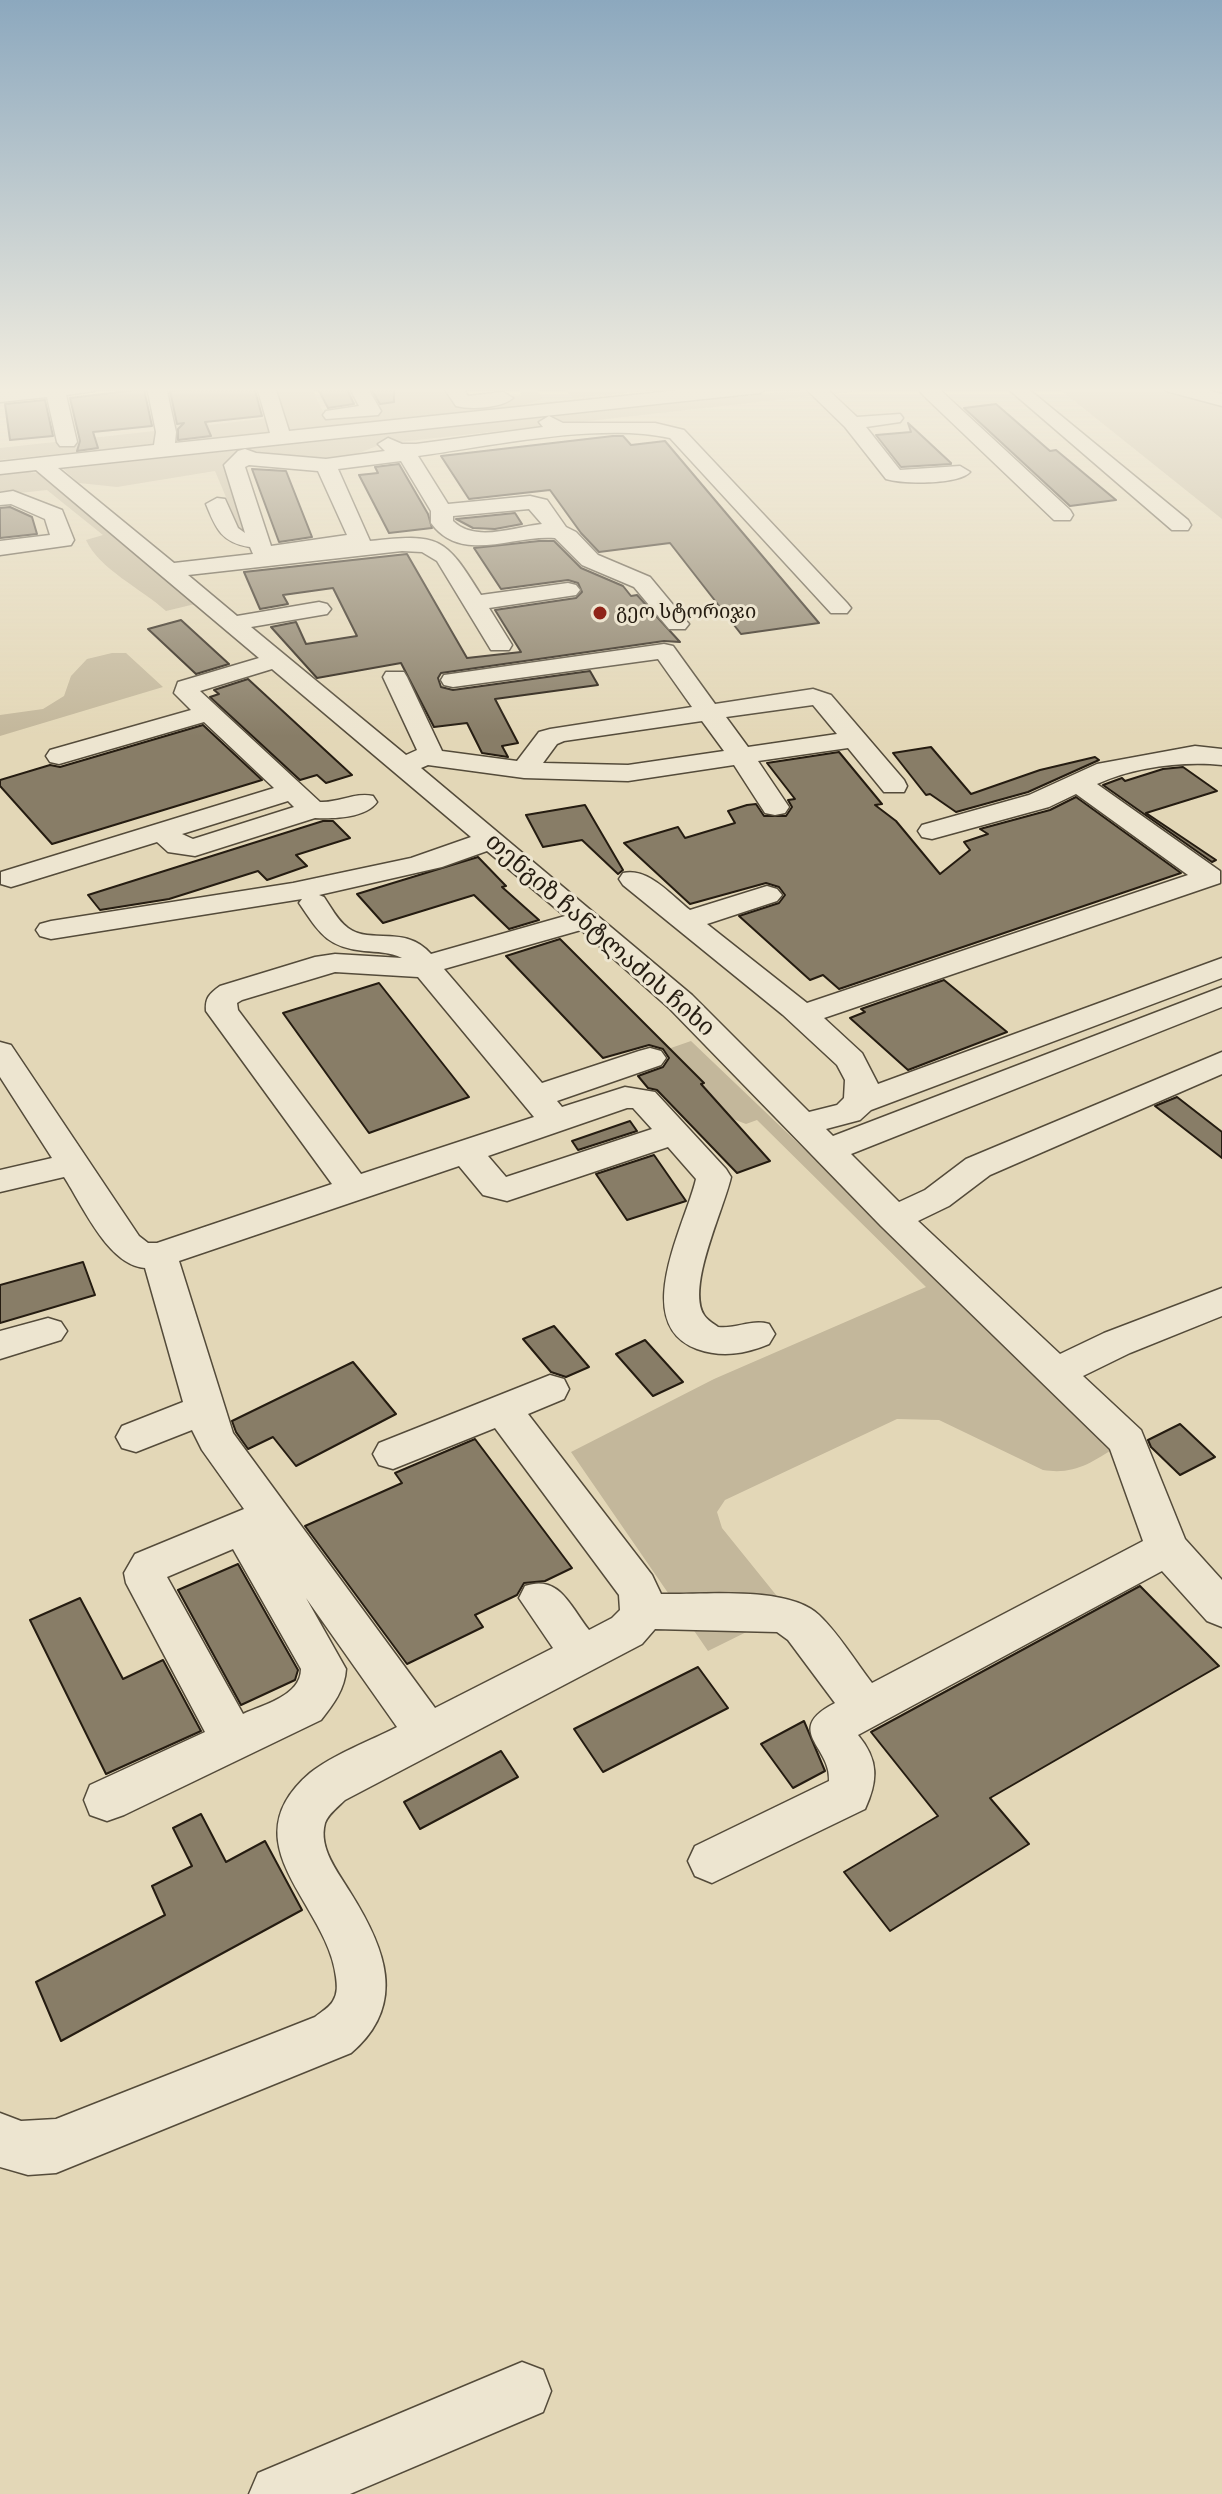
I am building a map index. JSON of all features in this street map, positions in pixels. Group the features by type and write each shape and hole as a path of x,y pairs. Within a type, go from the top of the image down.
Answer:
{"street":[{"path":"0,548 63,540 54,515 28,503"},
{"name":"თენგიზ ჩანტლაძის ჩიხი","path":"103,503 168,571 275,661 411,765 489,839 681,1002 894,1218 1127,1441 1167,1548"},
{"path":"247,503 262,551 267,553 360,540 523,503"},
{"path":"343,503 360,540"},
{"path":"435,503 455,536 468,539 540,530 571,537 592,561 642,583 677,624"},
{"path":"534,503 539,505 558,532"},
{"path":"742,503 839,608"},
{"path":"1049,503 1062,515"},
{"path":"1154,503 1180,525"},
{"path":"217,504 231,537 239,541 259,541"},
{"path":"168,571 413,544 427,546 446,557 500,645"},
{"path":"474,603 568,590"},
{"path":"230,624 319,609"},
{"path":"453,680 664,651 775,807"},
{"path":"275,661 187,687 187,693 303,800 334,811 367,793 430,750 395,677"},
{"path":"524,770 548,738 559,734 813,697 822,700 894,786"},
{"path":"59,756 209,713"},
{"path":"411,765 628,773 854,739"},
{"path":"932,831 1039,801 1106,770 1195,754 1222,757"},
{"path":"802,1015 1210,877 1077,782"},
{"path":"11,878 162,831 303,800"},
{"path":"51,930 281,895 448,857 489,839"},
{"path":"633,879 802,1015 851,1060 861,1080 863,1092 859,1103"},
{"path":"685,921 767,895"},
{"path":"314,903 335,933 345,939 403,945 412,951 545,1109"},
{"path":"354,1189 222,1011 221,1000 231,993 315,966 335,963 423,966 586,919"},
{"path":"803,1124 848,1113 859,1103 1222,967"},
{"path":"828,1150 1219,1001"},
{"path":"0,1052 11,1086 74,1164 126,1245 141,1256 159,1255 466,1151 650,1058"},
{"path":"894,1218 937,1198 978,1167 1222,1062"},
{"path":"545,1109 634,1096 643,1099 675,1133 714,1177 681,1282 683,1314 692,1329 715,1341 747,1338 756,1334"},
{"path":"466,1151 495,1187 507,1189 675,1133"},
{"path":"0,1181 74,1164"},
{"path":"107,1800 305,1706 319,1690 325,1674 205,1412 159,1255"},
{"path":"1056,1373 1117,1343 1222,1301"},
{"path":"0,1345 48,1331"},
{"path":"393,1454 550,1389"},
{"path":"0,2140 11,2146 31,2149 56,2146 333,2035 354,2016 360,1997 361,1971 349,1935 303,1851 300,1841 303,1818 329,1785 627,1631 638,1622 643,1611 637,1587 502,1409"},
{"path":"136,1437 179,1418 205,1412"},
{"path":"256,1521 428,1734"},
{"path":"233,1740 147,1583 145,1573 150,1566 256,1521"},
{"path":"712,1861 848,1794 854,1768 833,1737 833,1726 1167,1548 1222,1609"},
{"path":"540,1598 582,1654"},
{"path":"643,1611 777,1614 789,1617 803,1627 865,1708"},
{"path":"279,2494 522,2391"}],"shaded area":[{"path":"64,503 77,503 195,604 166,611 122,578 101,560 86,540 103,535"},
{"path":"229,503 248,503 260,538 244,540"},
{"path":"1202,503 1222,503 1222,519"},
{"path":"126,653 163,687 0,736 0,715 43,709 64,696 71,676 87,659"},
{"path":"691,1041 1116,1447 1090,1463 1073,1469 1043,1470 939,1420 897,1419 725,1500 717,1512 722,1528 789,1611 708,1651 571,1452 714,1379 926,1287 757,1120 746,1124 733,1119 668,1049"}],"building":[{"path":"265,503 299,503 312,537 279,542"},
{"path":"374,503 422,503 432,528 389,533"},
{"path":"560,503 718,503 819,623 741,634 670,543 599,552"},
{"path":"10,507 32,517 37,534 0,538 0,508"},
{"path":"515,513 522,524 495,529 473,528 456,519"},
{"path":"554,541 581,568 623,586 631,596 637,595 680,642 664,641 441,673 438,678 441,687 453,690 590,671 598,685 495,699 518,743 502,746 508,757 482,753 467,723 434,727 401,663 317,678 271,627 296,622 306,644 357,636 333,588 283,595 288,604 260,609 244,572 407,554 467,658 521,652 495,610 576,598 582,592 578,583 568,580 501,589 474,548"},
{"path":"181,620 229,664 196,674 148,629"},
{"path":"248,679 352,775 326,783 317,775 300,780 210,697 219,694 214,690"},
{"path":"203,725 262,780 52,844 0,786 0,780 50,765 60,767"},
{"path":"931,747 971,794 1040,770 1095,757 1099,760 1028,792 956,812 930,794 926,795 893,753"},
{"path":"839,752 882,804 875,805 896,821 940,874 970,850 964,842 988,834 980,829 1050,810 1076,797 1181,873 839,989 823,975 810,980 739,916 779,903 785,895 779,887 766,883 690,904 624,843 678,827 685,838 735,823 728,811 747,805 756,804 764,816 786,816 792,807 788,800 795,799 767,763"},
{"path":"1183,767 1217,791 1146,813 1216,860 1212,862 1103,785 1122,778 1125,781 1163,769"},
{"path":"585,805 623,870 618,874 582,840 543,847 526,815"},
{"path":"323,821 333,821 350,838 296,855 307,866 267,880 258,871 169,899 100,910 88,895"},
{"path":"478,857 506,886 502,887 539,920 509,929 474,895 383,923 357,894"},
{"path":"560,939 704,1083 701,1084 770,1161 737,1173 657,1090 648,1088 638,1076 663,1067 669,1058 663,1049 649,1045 603,1058 506,956"},
{"path":"944,980 1007,1032 908,1070 850,1018 865,1012 861,1009"},
{"path":"379,983 469,1097 369,1133 283,1013"},
{"path":"1177,1097 1222,1132 1222,1158 1155,1106"},
{"path":"630,1121 637,1131 578,1150 572,1141"},
{"path":"654,1155 686,1201 627,1220 596,1174"},
{"path":"83,1262 95,1295 0,1323 0,1285"},
{"path":"554,1326 589,1367 566,1377 551,1372 523,1339"},
{"path":"645,1340 683,1382 653,1396 616,1354"},
{"path":"353,1362 396,1414 296,1466 273,1437 248,1449 232,1421"},
{"path":"1180,1424 1215,1457 1180,1475 1151,1447 1148,1440"},
{"path":"475,1439 572,1568 545,1581 524,1583 517,1595 475,1615 483,1627 407,1664 305,1526 402,1483 395,1473"},
{"path":"238,1564 298,1670 295,1680 241,1705 178,1590"},
{"path":"1140,1586 1219,1666 990,1798 1029,1844 890,1931 844,1872 938,1816 871,1732"},
{"path":"80,1598 123,1679 163,1660 201,1731 106,1774 30,1620"},
{"path":"698,1667 728,1708 603,1772 574,1729"},
{"path":"804,1721 825,1771 793,1788 761,1744"},
{"path":"501,1751 518,1777 420,1829 404,1802"},
{"path":"201,1814 226,1862 265,1841 302,1910 61,2041 36,1982 165,1915 152,1886 192,1866 173,1828"}],"place":[{"name":"გეო სტორიჯი","path":"600,613"}]}
